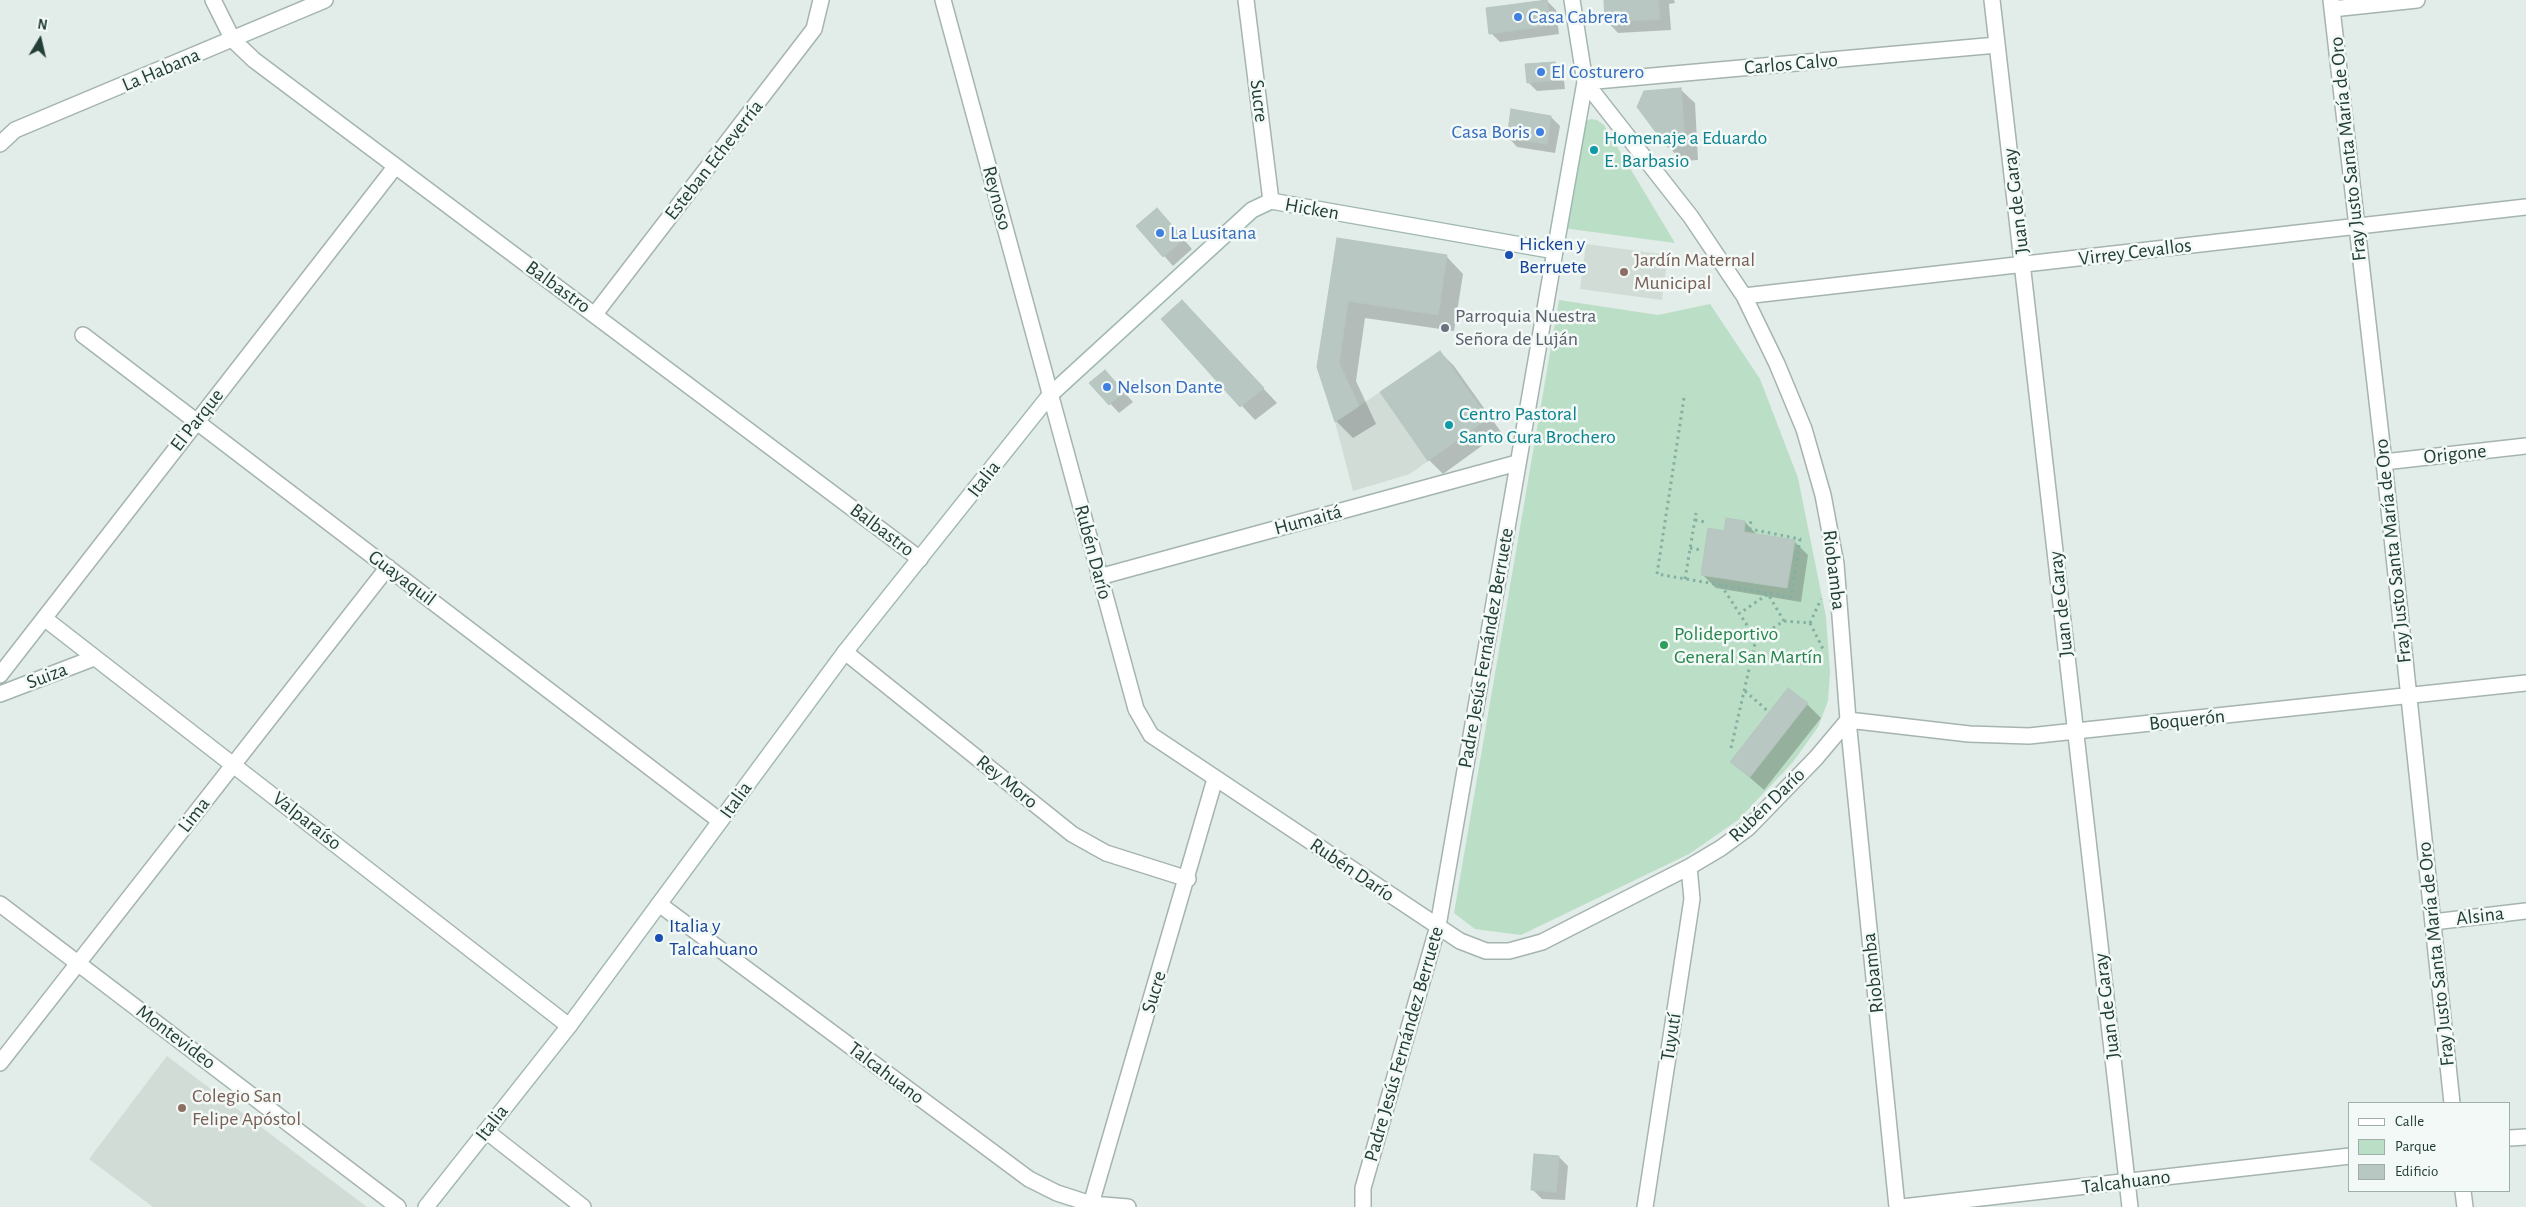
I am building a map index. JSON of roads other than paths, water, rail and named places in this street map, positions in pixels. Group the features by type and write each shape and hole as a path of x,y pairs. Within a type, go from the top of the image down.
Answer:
{"street":[{"name":"Balbastro","path":"213,0 233,40 254,60 920,559"},
{"name":"La Habana","path":"0,144 15,130 325,0"},
{"name":"Esteban Echeverría","path":"595,314 809,36 819,15 821,0"},
{"name":"Reynoso","path":"943,0 1050,395"},
{"name":"Sucre","path":"1246,0 1271,201"},
{"name":"Riobamba","path":"1572,0 1585,82 1691,217 1744,296 1778,364 1804,429 1823,495 1836,564 1848,720 1897,1207"},
{"name":"Juan de Garay","path":"1992,0 2130,1207"},
{"path":"2331,4 2417,0"},
{"name":"Fray Justo Santa María de Oro","path":"2331,4 2384,462 2452,1102"},
{"name":"Carlos Calvo","path":"1585,82 1997,45"},
{"name":"Padre Jesús Fernández Berruete","path":"1362,1207 1363,1188 1438,926 1517,463 1585,82"},
{"name":"El Parque","path":"0,675 395,167"},
{"name":"Hicken","path":"1050,395 1252,210 1271,201 1555,251"},
{"name":"Virrey Cevallos","path":"1744,296 2023,266 2356,225 2526,207"},
{"name":"Guayaquil","path":"84,335 720,821"},
{"name":"Italia","path":"426,1207 569,1026 845,652 1050,395"},
{"name":"Rubén Darío","path":"1050,395 1136,709 1143,725 1151,735 1215,779 1460,941 1486,952 1509,950 1542,942 1689,867 1748,828 1816,758 1848,720"},
{"name":"Origone","path":"2384,462 2526,446"},
{"name":"Humaitá","path":"1099,577 1517,463"},
{"name":"Lima","path":"0,1063 388,567"},
{"name":"Valparaíso","path":"44,618 569,1026"},
{"name":"Rey Moro","path":"845,652 1072,834 1106,853 1188,879"},
{"name":"Suiza","path":"0,694 94,658"},
{"name":"Boquerón","path":"1848,720 1969,734 2029,736 2075,733 2526,683"},
{"name":"Sucre","path":"1091,1204 1188,879 1215,779"},
{"name":"Tuyutí","path":"1645,1207 1692,899 1689,867"},
{"name":"Montevideo","path":"0,904 80,963 398,1207"},
{"name":"Talcahuano","path":"659,904 1029,1179 1057,1193 1091,1204 1128,1207"},
{"name":"Alsina","path":"2433,922 2526,910"},
{"path":"486,1131 583,1207"},
{"path":"2511,1138 2526,1137"},
{"name":"Talcahuano","path":"1902,1207 2348,1156"},
{"path":"2463,1192 2465,1207"}],"place":[{"name":"Casa Cabrera","path":"1518,17"},
{"name":"El Costurero","path":"1541,72"},
{"name":"Casa Boris","path":"1540,132"},
{"name":"Homenaje a Eduardo E. Barbasio","path":"1594,150"},
{"name":"La Lusitana","path":"1160,233"},
{"name":"Hicken y Berruete","path":"1509,255"},
{"name":"Jardín Maternal Municipal","path":"1624,272"},
{"name":"Parroquia Nuestra Señora de Luján","path":"1445,328"},
{"name":"Nelson Dante","path":"1107,387"},
{"name":"Centro Pastoral Santo Cura Brochero","path":"1449,425"},
{"name":"Polideportivo General San Martín","path":"1664,645"},
{"name":"Italia y Talcahuano","path":"659,938"},
{"name":"Colegio San Felipe Apóstol","path":"182,1108"}]}
